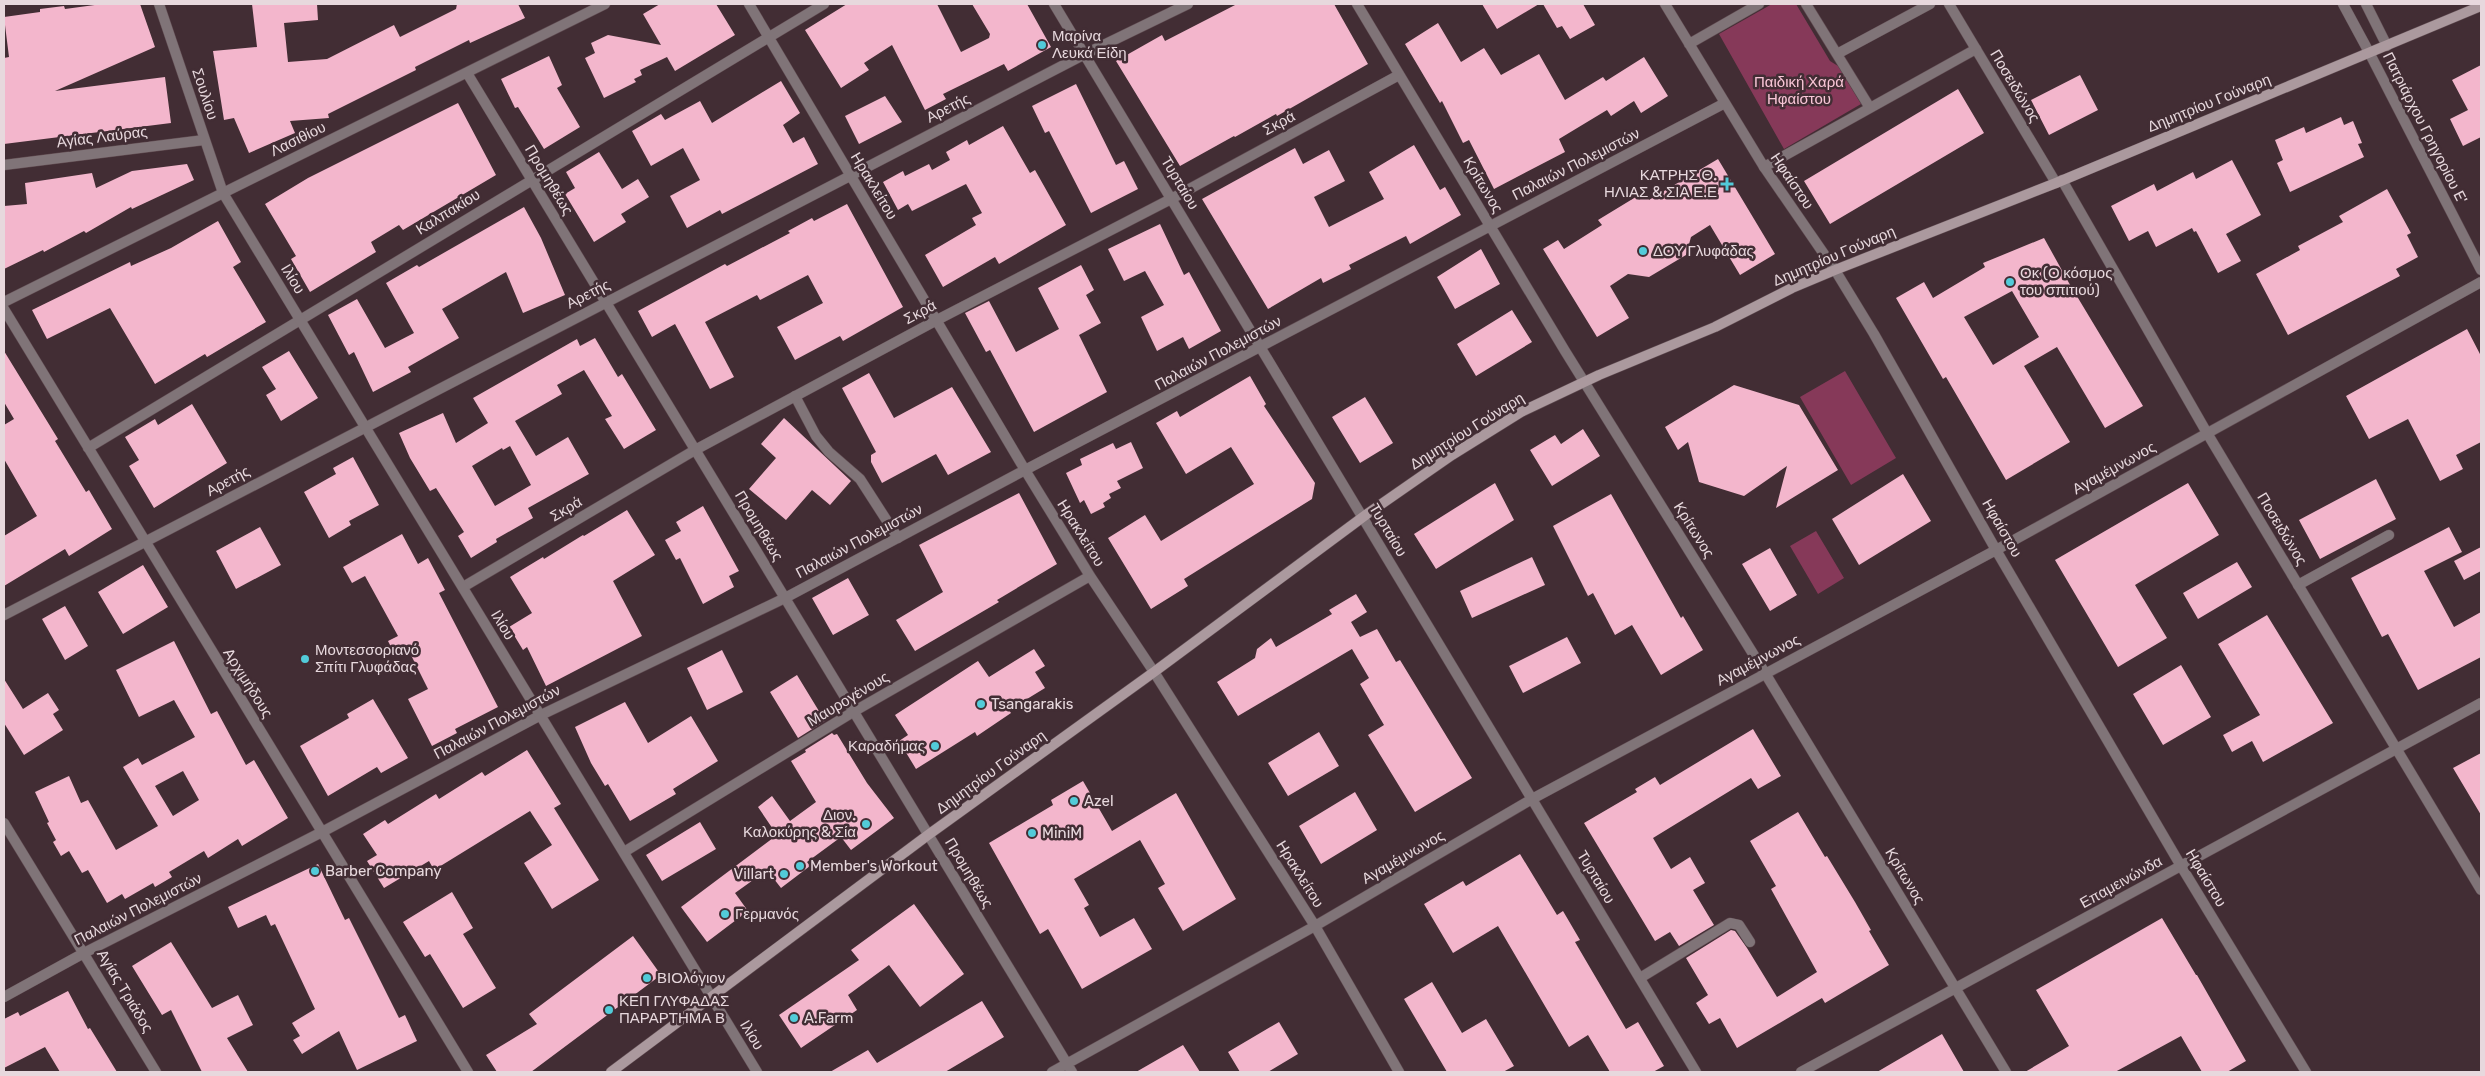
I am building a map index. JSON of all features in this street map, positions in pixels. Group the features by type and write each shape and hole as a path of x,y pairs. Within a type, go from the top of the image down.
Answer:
{"main road":[{"name":"Δημητρίου Γούναρη","path":"611,1072 928,835 1363,518 1452,454 1521,412 1585,382 1714,327 1792,288 1834,270 2059,181 2370,54 2481,6"}],"street":[{"name":"Σουλίου","path":"159,4 223,193"},
{"name":"Λασιθίου","path":"4,302 605,4"},
{"name":"Ηρακλείτου","path":"748,4 1025,470 1090,576 1154,672 1315,926 1399,1072"},
{"name":"Καλπακίου","path":"88,448 301,321 531,179 824,4"},
{"name":"Τυρταίου","path":"1054,4 1262,347 1696,1072"},
{"name":"Αρετής","path":"4,615 1085,54 1188,4"},
{"name":"Κρίτωνος","path":"1357,4 2006,1072"},
{"name":"Ηφαίστου","path":"1664,4 1764,168 1834,270 1874,334 1996,550 2181,866 2306,1072"},
{"path":"1689,44 1759,4"},
{"path":"1806,4 1870,108"},
{"path":"1837,54 1930,4"},
{"name":"Ποσειδώνος","path":"1951,4 1976,50 2059,181 2207,433 2481,890"},
{"name":"Πατριάρχου Γρηγορίου E'","path":"2343,4 2481,270"},
{"path":"2366,4 2387,46"},
{"path":"1764,168 1976,50"},
{"name":"Προμηθέως","path":"467,73 1069,1068"},
{"name":"Σκρά","path":"463,587 695,450 937,320 1172,199 1399,75"},
{"name":"Παλαιών Πολεμιστών","path":"4,997 84,953 322,832 540,715 785,598 1490,225 1725,103"},
{"name":"Αγίας Λαύρας","path":"4,165 204,140"},
{"name":"Ιλίου","path":"223,193 757,1072"},
{"name":"Αγαμέμνωνος","path":"1052,1072 1069,1068 1532,799 1996,550 2481,282"},
{"name":"Αρχιμήδους","path":"4,309 468,1072"},
{"path":"795,396 816,436 829,452 860,479 898,538"},
{"path":"2298,584 2389,535"},
{"name":"Μαυρογένους","path":"624,852 853,712 1090,576"},
{"name":"Επαμεινώνδα","path":"1801,1072 2481,703"},
{"name":"Αγίας Τριάδος","path":"4,823 156,1072"},
{"path":"1640,978 1730,924 1739,925 1750,942"}],"green space":[{"name":"Παιδική Χαρά Ηφαίστου","path":"1772,4 1796,4 1830,61 1838,66 1861,104 1784,149 1719,34"},
{"path":"1845,371 1896,458 1851,485 1800,397"},
{"path":"1816,531 1844,578 1818,594 1790,546"}],"building":[{"path":"102,4 140,4 155,47 55,91 165,77 171,123 4,144 4,58 9,57 4,17 40,12 40,9 64,6 65,9"},
{"path":"252,4 317,4 318,20 284,23 288,62 327,59 394,25 400,37 456,9 457,4 518,4 525,18 470,43 469,40 415,67 416,70 328,114 329,118 290,121 295,133 249,153 234,118 224,120 213,51 257,47"},
{"path":"660,4 716,4 735,35 675,71 667,57 640,70 642,75 634,79 636,82 604,98 585,58 595,53 591,43 608,35 661,45 643,14"},
{"path":"847,4 937,4 961,52 989,38 990,34 972,4 1027,4 1051,47 1008,71 1004,64 943,94 946,99 925,110 892,45 864,63 869,70 841,88 805,30"},
{"path":"1237,4 1334,4 1368,64 1277,116 1276,114 1180,166 1116,61 1162,35 1165,41"},
{"path":"1482,4 1539,4 1497,29"},
{"path":"1543,4 1583,4 1595,25 1570,39 1562,26 1557,28"},
{"path":"1438,23 1461,62 1484,48 1501,75 1539,54 1565,100 1603,77 1606,81 1644,57 1668,96 1641,113 1634,101 1611,116 1607,110 1559,139 1565,152 1494,189 1469,140 1463,143 1442,101 1440,103 1405,44"},
{"path":"549,56 562,85 557,88 580,127 544,149 518,107 515,108 501,79"},
{"path":"2481,65 2481,137 2463,146 2450,119 2468,110 2452,80"},
{"path":"2080,75 2098,110 2049,135 2031,100"},
{"path":"781,81 800,113 783,125 793,143 804,137 818,164 722,214 720,210 687,228 670,196 700,180 683,148 651,166 632,131 661,114 665,120 700,101 712,123"},
{"path":"1076,84 1116,165 1124,161 1138,189 1091,213 1049,131 1045,133 1032,106"},
{"path":"1958,89 1984,133 1830,224 1804,181"},
{"path":"885,96 902,122 859,144 845,116"},
{"path":"458,103 496,175 403,230 399,225 371,242 376,252 310,292 291,259 296,256 265,204 308,178"},
{"path":"2341,117 2344,125 2353,121 2362,143 2358,144 2364,157 2290,192 2277,163 2283,160 2275,140 2304,127 2306,133"},
{"path":"1003,126 1030,173 1035,170 1066,225 999,264 995,257 943,287 925,255 976,225 972,218 982,213 966,184 912,211 908,204 898,210 883,182 903,171 905,176 929,164 932,170 950,160 946,152 967,140 969,145"},
{"path":"1414,145 1440,190 1445,187 1461,215 1410,244 1406,236 1349,265 1351,269 1323,283 1321,278 1268,309 1202,199 1295,148 1303,164 1329,150 1345,181 1314,197 1329,227 1384,199 1369,172"},
{"path":"599,152 622,189 638,179 649,197 621,214 626,222 594,242 565,194 575,188 566,172"},
{"path":"1718,159 1775,254 1740,275 1710,225 1691,237 1686,255 1649,277 1628,274 1610,286 1629,318 1597,337 1543,249 1558,240 1564,249 1602,225 1598,220 1644,192 1649,200"},
{"path":"2232,160 2261,215 2226,234 2241,261 2218,273 2196,231 2194,232 2192,228 2156,247 2148,231 2129,241 2111,206 2154,184 2157,191 2193,172 2196,179"},
{"path":"187,164 194,180 132,209 131,207 86,233 84,231 44,252 43,250 4,269 4,206 27,204 25,183 92,173 96,188 132,171"},
{"path":"2387,189 2411,233 2407,235 2418,257 2396,269 2400,276 2288,335 2256,274 2300,250 2298,246 2343,222 2339,216"},
{"path":"847,204 903,307 843,341 840,336 795,360 777,327 823,303 808,275 760,300 757,295 705,322 734,377 710,389 675,324 652,337 638,311 725,264 727,266 790,233 788,231 812,218 814,221"},
{"path":"524,207 541,238 565,295 523,313 506,272 442,309 459,338 408,367 411,372 373,392 354,352 349,355 328,315 357,299 385,348 414,333 386,283 417,265 419,267"},
{"path":"218,221 241,262 233,267 266,322 207,357 205,354 155,384 110,308 47,339 32,310 130,262 131,266 171,248"},
{"path":"1160,224 1184,275 1189,272 1221,331 1189,349 1183,337 1157,351 1141,317 1164,305 1145,271 1124,281 1108,249"},
{"path":"2044,238 2143,406 2105,428 2057,347 2024,366 2070,442 2006,480 1946,377 1943,379 1896,298 1924,282 1933,298 1985,267 1983,263","holes":["2012,291 2039,337 1993,365 1964,317"]},
{"path":"1481,249 1500,284 1455,309 1437,277"},
{"path":"1081,265 1094,290 1086,295 1101,323 1079,335 1107,392 1034,432 990,350 986,352 965,313 989,301 1016,352 1059,329 1038,288"},
{"path":"1512,310 1532,342 1476,376 1457,344"},
{"path":"2467,329 2481,356 2481,442 2456,455 2463,469 2440,481 2408,419 2369,439 2346,396"},
{"path":"595,338 618,377 622,374 656,430 624,449 605,419 612,416 584,370 557,385 562,394 515,421 536,456 568,437 589,474 528,508 533,518 496,539 497,542 471,558 458,536 464,532 436,488 430,491 410,458 399,433 443,413 456,443 488,423 473,398 577,339 580,346","holes":["510,446 531,485 495,506 472,466 502,448 503,450"]},
{"path":"4,351 58,439 55,441 86,492 89,490 112,529 69,556 65,549 4,586 4,536 37,516 4,459 4,425 14,419 4,402"},
{"path":"289,351 318,398 281,421 266,395 276,389 262,367"},
{"path":"869,373 894,418 952,387 991,452 948,475 936,454 882,483 871,462 871,455 876,452 842,388"},
{"path":"1250,376 1266,404 1264,406 1315,483 1312,499 1184,579 1188,586 1151,609 1108,538 1145,515 1161,541 1254,484 1231,447 1186,474 1156,423 1177,411 1180,417"},
{"path":"1734,385 1799,405 1838,470 1776,508 1787,466 1744,496 1699,482 1688,442 1678,450 1665,427"},
{"path":"1365,397 1393,443 1360,463 1332,417"},
{"path":"192,404 227,463 154,508 129,466 139,460 125,437 155,419 158,425"},
{"path":"784,418 851,481 830,505 812,490 786,520 749,489 776,458 761,444"},
{"path":"1583,429 1600,456 1552,486 1530,450 1555,435 1561,444"},
{"path":"1131,442 1143,468 1117,481 1121,488 1109,494 1111,498 1103,503 1105,507 1091,514 1084,500 1080,503 1066,473 1082,465 1080,459 1113,443 1116,449"},
{"path":"353,457 379,505 349,521 351,525 329,538 304,492 336,474 333,468"},
{"path":"1903,474 1931,521 1859,565 1832,519"},
{"path":"2376,479 2396,519 2320,559 2299,520"},
{"path":"1495,483 1514,520 1436,569 1414,534"},
{"path":"2188,483 2219,535 2135,585 2167,638 2118,667 2055,560"},
{"path":"1019,493 1057,564 997,600 999,602 915,651 896,620 943,592 919,545"},
{"path":"1611,494 1681,618 1683,616 1703,650 1661,675 1632,625 1615,635 1593,593 1588,596 1553,526"},
{"path":"703,506 739,571 729,576 734,587 703,604 680,558 676,560 665,540 681,531 676,522"},
{"path":"627,510 655,555 613,581 642,636 546,686 527,647 523,650 509,627 532,613 510,577"},
{"path":"260,527 281,565 236,589 216,551"},
{"path":"2449,527 2462,552 2424,571 2454,627 2481,612 2481,657 2418,690 2388,634 2382,637 2351,578"},
{"path":"402,534 418,564 428,558 445,590 439,593 498,707 455,729 457,733 432,746 408,699 428,689 409,651 396,657 388,641 398,636 365,576 352,583 343,567"},
{"path":"2481,547 2481,571 2464,580 2454,561"},
{"path":"1770,548 1797,595 1770,611 1742,564"},
{"path":"1532,557 1545,585 1472,618 1460,591"},
{"path":"2237,562 2252,587 2198,619 2183,593"},
{"path":"143,565 168,607 123,634 98,592"},
{"path":"848,578 869,615 833,635 812,598"},
{"path":"1356,594 1367,612 1351,622 1360,637 1377,629 1396,662 1400,660 1472,778 1415,812 1368,735 1384,725 1360,684 1369,678 1352,649 1238,716 1217,682 1255,658 1257,649 1271,638 1276,647 1332,614 1329,610"},
{"path":"65,606 88,646 65,660 42,619"},
{"path":"2267,615 2333,723 2263,762 2252,741 2232,752 2223,735 2260,715 2218,644"},
{"path":"1567,637 1581,663 1523,693 1509,666"},
{"path":"174,641 211,714 217,711 246,765 254,760 288,818 242,846 238,839 208,858 204,851 169,872 172,877 155,887 153,883 125,899 122,894 107,903 88,870 82,873 69,851 61,856 53,842 56,840 35,792 69,776 81,803 88,800 116,850 158,826 123,767 138,758 142,765 195,737 174,700 139,717 116,670","holes":["183,771 199,800 173,816 155,786"]},
{"path":"1034,649 1045,666 1035,672 1045,688 1009,710 1011,713 977,736 975,732 916,769 899,741 908,735 895,715 978,661 989,677"},
{"path":"722,650 743,692 707,710 687,668"},
{"path":"2181,665 2211,717 2163,745 2133,694"},
{"path":"797,675 825,721 798,738 770,692"},
{"path":"4,679 23,709 48,693 59,710 53,714 63,730 24,755 4,723"},
{"path":"373,699 408,758 381,773 377,767 328,796 300,746 349,718 347,714"},
{"path":"625,702 648,743 691,716 718,761 673,789 676,794 630,821 608,784 605,786 591,763 575,727"},
{"path":"1753,729 1781,776 1758,789 1751,778 1653,838 1671,869 1690,857 1705,883 1693,890 1714,925 1679,946 1670,932 1655,941 1584,823 1637,792 1635,789 1655,777 1660,785"},
{"path":"1319,732 1339,766 1288,796 1268,763"},
{"path":"832,733 834,735 837,734 867,783 894,818 851,850 841,837 807,862 810,866 781,888 767,870 735,893 748,911 707,942 681,907 777,835 758,807 772,796 790,821 816,802 791,761"},
{"path":"527,750 561,804 554,808 599,880 552,909 524,863 552,845 530,811 434,870 429,861 384,888 367,861 377,855 363,834 385,820 388,824 436,794 439,799 482,772 485,776"},
{"path":"2481,753 2481,815 2453,768"},
{"path":"1083,781 1112,831 1176,793 1236,899 1183,931 1158,888 1165,884 1140,840 1074,879 1089,905 1084,908 1100,937 1134,918 1152,949 1082,989 1048,929 1040,934 989,843 1053,805 1051,800"},
{"path":"1355,792 1377,830 1321,864 1299,826"},
{"path":"1798,812 1855,902 1889,965 1825,1003 1822,998 1737,1048 1720,1018 1709,1024 1696,1003 1708,995 1686,958 1731,930 1735,931 1747,948 1777,997 1817,972 1771,889 1776,886 1750,841"},
{"path":"700,822 716,849 662,881 646,855"},
{"path":"1520,854 1557,915 1563,911 1580,940 1575,942 1626,1029 1638,1022 1664,1066 1653,1072 1610,1072 1588,1035 1569,1047 1498,926 1453,953 1424,904 1463,881 1466,886"},
{"path":"318,864 345,920 349,918 399,1018 405,1015 417,1041 357,1070 339,1031 302,1054 293,1040 300,1036 292,1023 315,1009 275,924 271,926 266,915 238,928 228,907"},
{"path":"452,892 473,928 463,934 496,988 463,1008 430,954 425,957 403,922"},
{"path":"914,904 964,974 920,1007 889,965 848,995 857,1010 801,1048 779,1015 859,960 851,950"},
{"path":"2162,918 2246,1061 2227,1072 2202,1072 2181,1036 2115,1072 2025,1072 2069,1046 2036,990"},
{"path":"633,936 661,975 531,1072 497,1072 486,1055 537,1024 529,1014"},
{"path":"171,942 212,1008 238,995 253,1025 227,1038 248,1072 202,1072 171,1010 162,1015 132,966"},
{"path":"1432,982 1462,1033 1486,1019 1514,1066 1503,1072 1447,1072 1404,999"},
{"path":"68,991 88,1029 90,1028 117,1072 60,1072 45,1047 4,1068 4,1019 18,1012 20,1016"},
{"path":"982,1001 1004,1037 945,1072 830,1072 868,1050 877,1063"},
{"path":"1279,1022 1298,1054 1268,1072 1240,1072 1228,1052"},
{"path":"1942,1034 1964,1072 1877,1072"},
{"path":"1183,1045 1200,1072 1136,1072"}],"place":[{"name":"Μαρίνα Λευκά Είδη","path":"1042,45"},
{"name":"ΚΑΤΡΗΣ Θ. ΗΛΙΑΣ & ΣΙΑ Ε.Ε","path":"1727,184"},
{"name":"ΔΟΥ Γλυφάδας","path":"1643,251"},
{"name":"Οκ (Ο κόσμος του σπιτιού)","path":"2010,282"},
{"name":"Μοντεσσοριανό Σπίτι Γλυφάδας","path":"305,659"},
{"name":"Tsangarakis","path":"981,704"},
{"name":"Καραδήμας","path":"935,746"},
{"name":"Azel","path":"1074,801"},
{"name":"Διον. Καλοκύρης & Σία","path":"866,824"},
{"name":"MiniM","path":"1032,833"},
{"name":"Member's Workout","path":"800,866"},
{"name":"Barber Company","path":"315,871"},
{"name":"Villart","path":"784,874"},
{"name":"Γερμανός","path":"725,914"},
{"name":"ΒΙΟλόγιον","path":"647,978"},
{"name":"ΚΕΠ ΓΛΥΦΑΔΑΣ ΠΑΡΑΡΤΗΜΑ Β","path":"609,1010"},
{"name":"A.Farm","path":"794,1018"}]}
